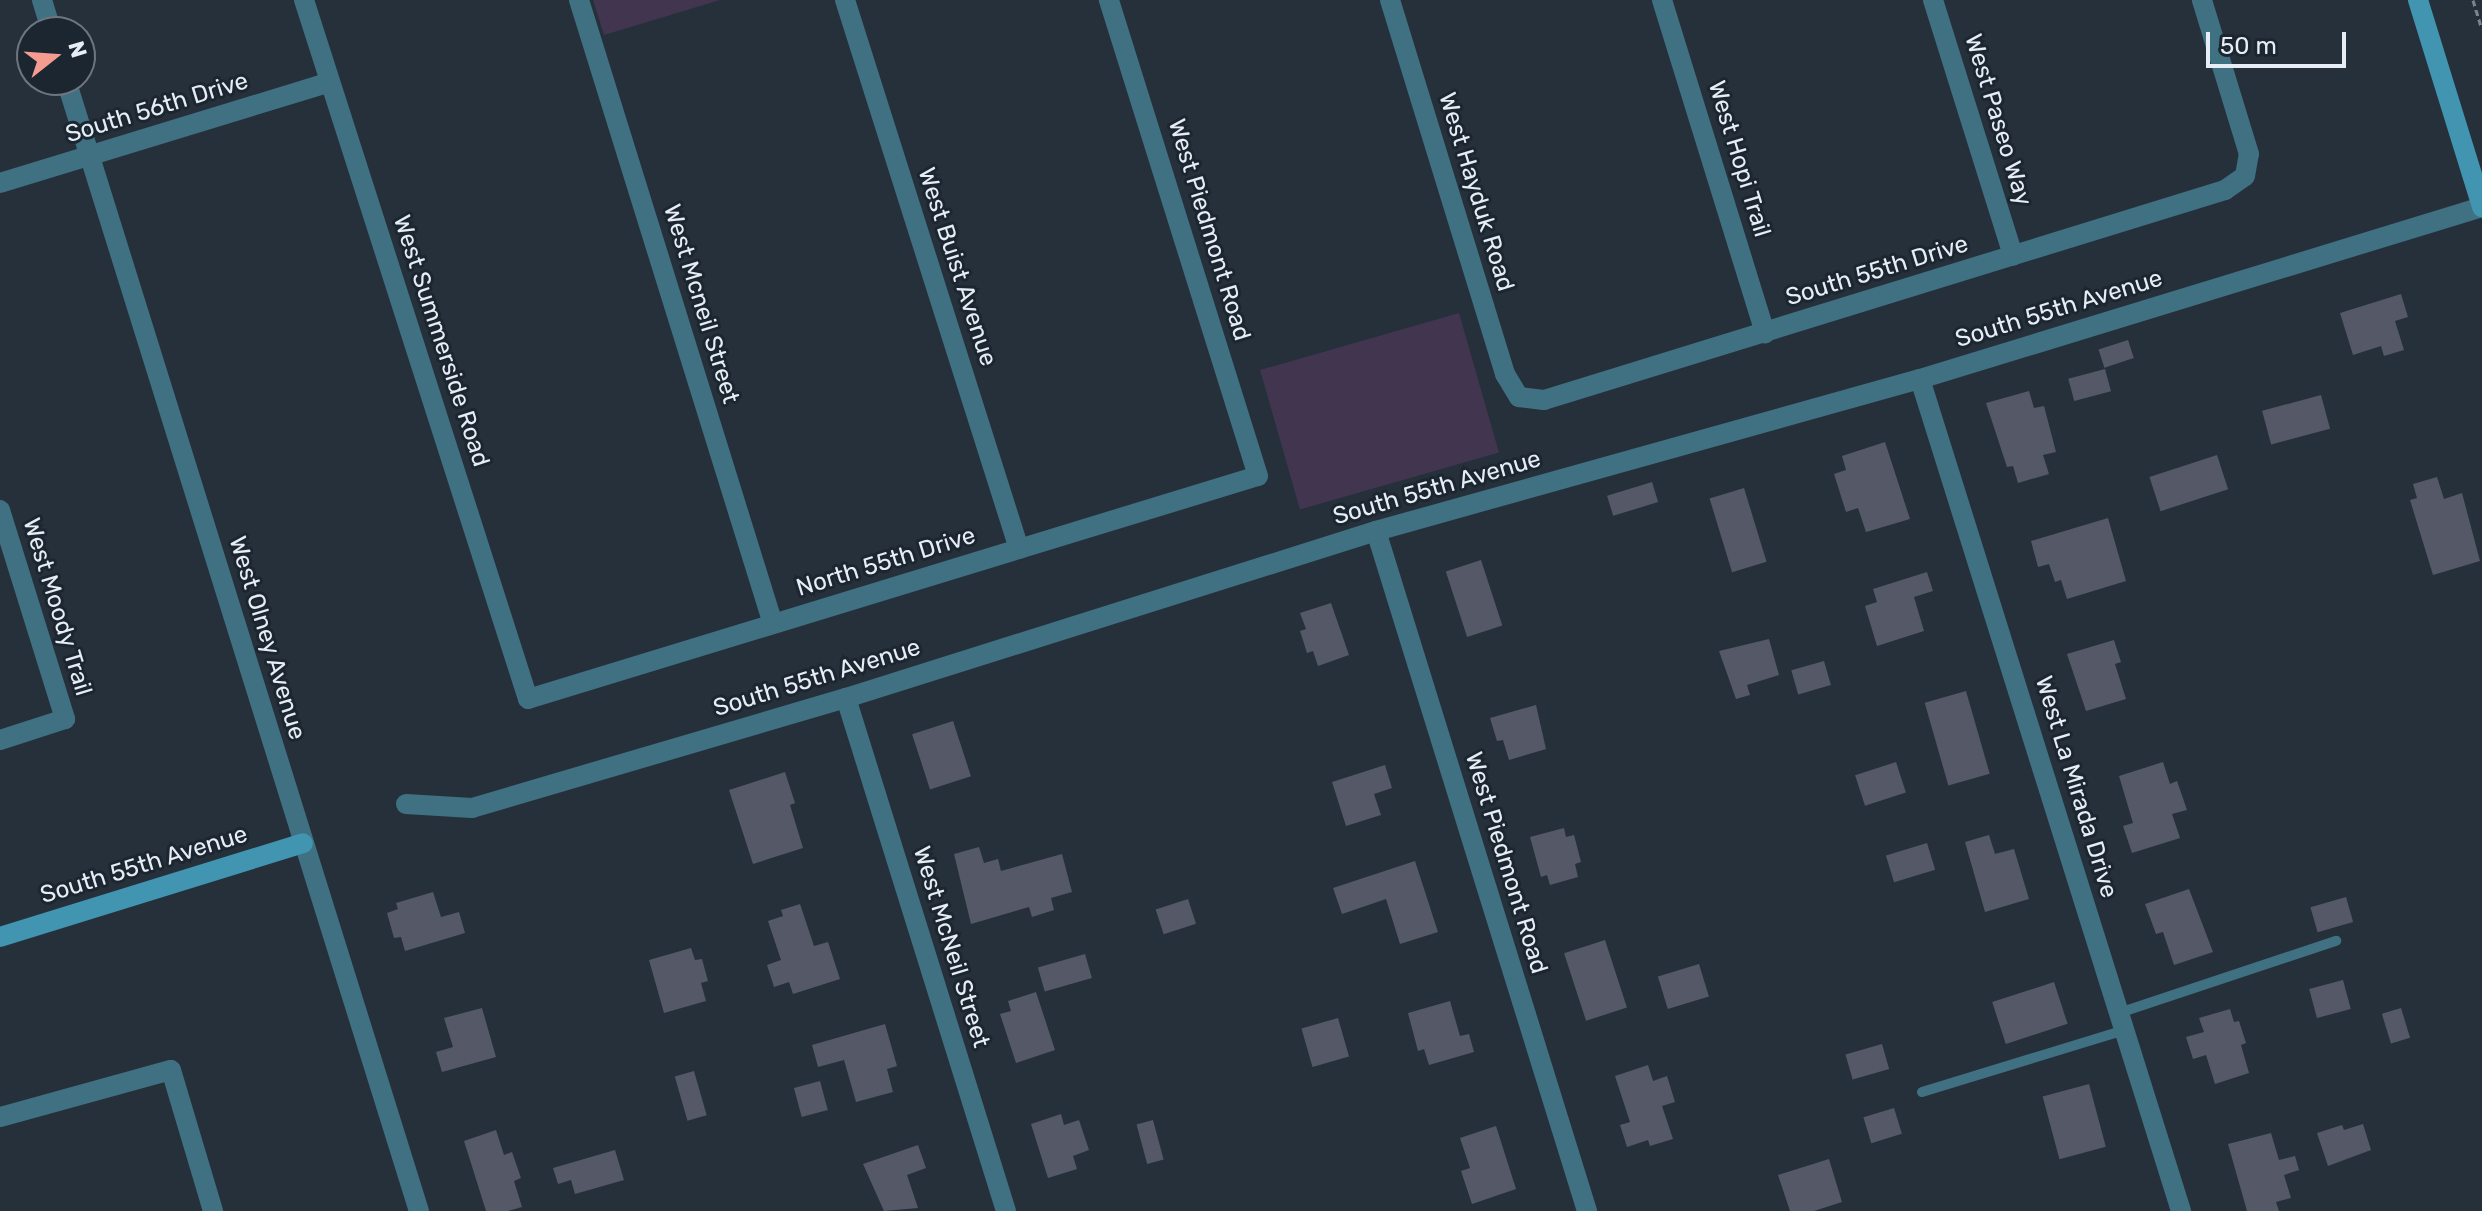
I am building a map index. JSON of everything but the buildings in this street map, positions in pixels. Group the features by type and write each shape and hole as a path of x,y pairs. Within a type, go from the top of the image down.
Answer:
{"street":[{"name":"West Summerside Road","path":"304,0 528,699"},
{"name":"West Mcneil Street","path":"579,0 773,624"},
{"name":"West Buist Avenue","path":"845,0 1019,549"},
{"name":"West Piedmont Road","path":"1109,0 1258,476"},
{"name":"West Hayduk Road","path":"1390,0 1505,374 1519,397"},
{"name":"West Hopi Trail","path":"1662,0 1765,333"},
{"name":"West Paseo Way","path":"1933,0 2013,256"},
{"name":"South 55th Drive","path":"1519,397 1544,400 2225,190 2245,176 2249,154 2202,0"},
{"path":"2418,0 2482,207"},
{"name":"South 56th Drive","path":"0,183 330,82"},
{"name":"West Olney Avenue","path":"71,96 419,1211"},
{"name":"South 55th Avenue","path":"406,804 472,808 846,698 1376,531 1920,379 2482,207"},
{"name":"West La Mirada Drive","path":"1920,379 2181,1211"},
{"name":"North 55th Drive","path":"528,699 1258,476"},
{"name":"West Moody Trail","path":"0,510 65,719 0,740"},
{"name":"West Piedmont Road","path":"1376,531 1587,1211"},
{"name":"West McNeil Street","path":"846,698 1006,1211"},
{"name":"South 55th Avenue","path":"0,937 303,843"},
{"path":"0,1117 171,1070 213,1211"}],"lane":[{"path":"1922,1092 2122,1022 2336,941"}],"path":[{"path":"2473,0 2482,29"}],"shaded area":[{"path":"593,0 720,0 604,35"},
{"path":"1459,313 1499,452 1300,509 1260,370"}]}
